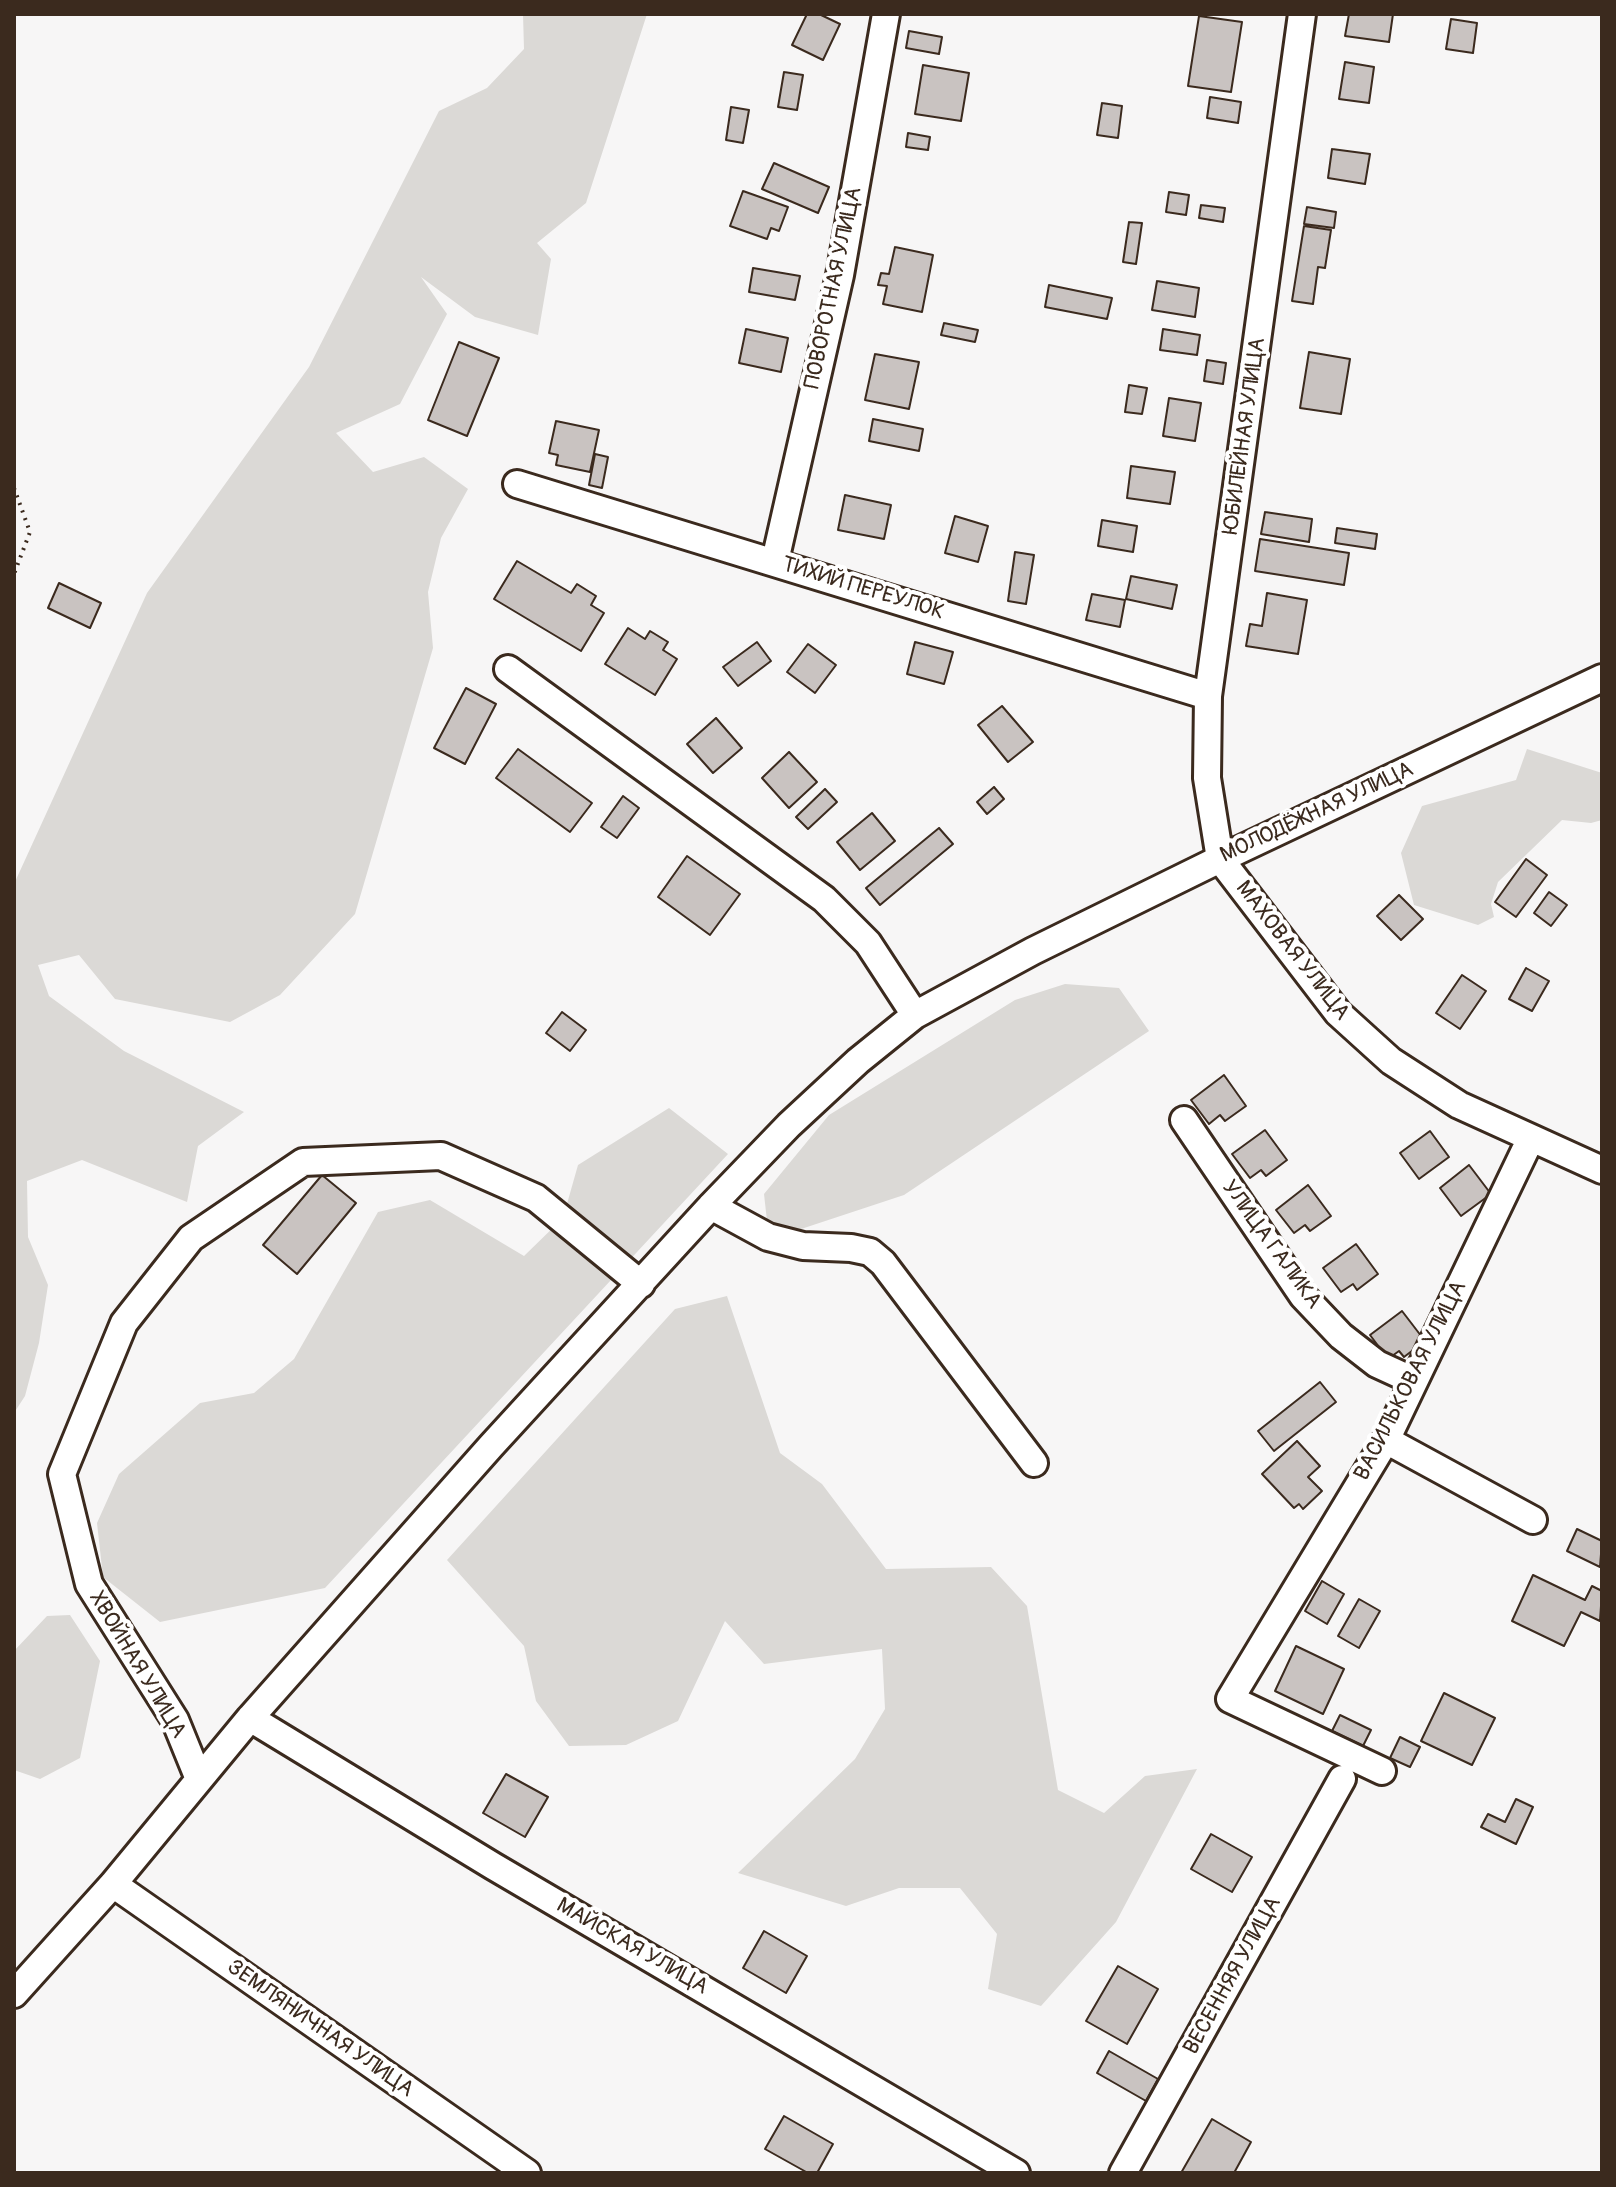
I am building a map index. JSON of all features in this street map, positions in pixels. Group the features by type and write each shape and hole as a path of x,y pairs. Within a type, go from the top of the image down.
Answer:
{"street":[{"name":"ПОВОРОТНАЯ УЛИЦА","path":"775,561 840,275 886,14"},
{"name":"ЮБИЛЕЙНАЯ УЛИЦА","path":"1220,859 1207,778 1208,696 1302,14"},
{"name":"ТИХИЙ ПЕРЕУЛОК","path":"517,484 1208,696"},
{"path":"508,669 824,899 868,943 915,1015"},
{"name":"МОЛОДЁЖНАЯ УЛИЦА","path":"14,1994 113,1884 250,1718 491,1446 711,1206 789,1125 858,1061 915,1015 1033,951 1602,678"},
{"name":"МАХОВАЯ УЛИЦА","path":"1220,859 1338,1013 1391,1061 1459,1105 1531,1138 1598,1161"},
{"name":"УЛИЦА ГАЛИКА","path":"1184,1120 1303,1296 1341,1336 1377,1364 1414,1381"},
{"name":"ВАСИЛЬКОВАЯ УЛИЦА","path":"1382,1771 1230,1699 1386,1440 1531,1138"},
{"name":"ХВОЙНАЯ УЛИЦА","path":"199,1779 175,1720 89,1584 62,1474 124,1323 191,1238 303,1162 441,1156 536,1198 641,1284"},
{"path":"711,1206 768,1237 803,1246 870,1252 883,1263 1034,1463"},
{"path":"1386,1440 1533,1520"},
{"name":"МАЙСКАЯ УЛИЦА","path":"250,1718 493,1866 1016,2173"},
{"name":"ВЕСЕННЯЯ УЛИЦА","path":"1123,2173 1342,1779"},
{"name":"ЗЕМЛЯНИЧНАЯ УЛИЦА","path":"113,1884 527,2173"}],"path":[{"path":"14,488 30,532 14,574"}],"shaded area":[{"path":"523,14 647,14 586,203 537,243 551,259 538,335 475,317 421,277 447,314 400,404 336,433 373,472 424,457 468,489 441,538 428,592 433,648 355,914 280,995 230,1022 115,999 79,955 38,965 49,996 124,1051 244,1112 198,1146 187,1202 82,1160 27,1181 28,1237 48,1285 39,1343 25,1396 14,1413 14,884 147,593 309,367 439,111 487,88 524,49"},
{"path":"1527,749 1602,773 1602,820 1591,823 1562,820 1498,882 1491,904 1494,917 1478,925 1414,905 1401,853 1422,806 1516,780"},
{"path":"1065,984 1119,988 1149,1031 904,1195 795,1231 767,1221 764,1194 829,1115 1015,1000"},
{"path":"669,1108 728,1154 325,1588 160,1622 103,1577 97,1523 119,1474 200,1403 254,1393 294,1359 378,1212 430,1200 524,1256 563,1218 578,1165"},
{"path":"727,1296 780,1453 822,1484 886,1569 991,1567 1027,1606 1058,1790 1104,1813 1145,1776 1197,1769 1116,1922 1041,2006 988,1989 997,1934 960,1888 899,1888 846,1906 738,1873 855,1759 885,1709 882,1649 764,1664 725,1621 678,1721 626,1745 569,1746 536,1701 524,1646 447,1560 675,1309"},
{"path":"70,1615 100,1661 80,1758 40,1779 14,1770 14,1651 47,1616"}],"building":[{"path":"807,14 819,14 840,24 823,60 792,45"},
{"path":"1349,14 1393,14 1389,42 1345,36"},
{"path":"1199,16 1242,22 1231,92 1188,86"},
{"path":"1451,19 1477,23 1473,53 1446,49"},
{"path":"909,31 942,37 939,54 906,48"},
{"path":"1345,62 1374,67 1369,103 1339,99"},
{"path":"923,65 969,73 961,121 915,114"},
{"path":"784,72 803,75 797,110 778,107"},
{"path":"1210,97 1241,102 1238,123 1207,118"},
{"path":"1102,103 1122,106 1118,138 1097,135"},
{"path":"731,107 749,110 743,143 726,140"},
{"path":"908,133 930,137 928,150 906,147"},
{"path":"1332,149 1370,154 1365,184 1328,178"},
{"path":"774,163 829,187 818,213 762,189"},
{"path":"743,191 788,207 779,231 771,228 767,239 730,226"},
{"path":"1169,192 1189,195 1186,215 1166,212"},
{"path":"1201,205 1225,208 1223,222 1199,218"},
{"path":"1307,207 1336,212 1334,228 1304,224"},
{"path":"1129,222 1142,223 1136,264 1123,262"},
{"path":"1304,226 1331,230 1325,268 1318,267 1313,304 1292,301"},
{"path":"895,247 933,255 922,312 883,304 887,286 878,285 881,273 889,274"},
{"path":"753,268 800,276 795,300 749,292"},
{"path":"1157,281 1199,288 1195,317 1152,310"},
{"path":"1049,285 1112,298 1107,319 1045,307"},
{"path":"944,323 978,330 975,342 941,335"},
{"path":"746,329 788,338 781,372 739,363"},
{"path":"1163,329 1200,335 1197,355 1160,350"},
{"path":"459,342 499,358 467,436 428,420"},
{"path":"1309,352 1350,359 1341,414 1300,408"},
{"path":"875,354 919,362 909,409 865,400"},
{"path":"1207,360 1226,363 1223,384 1204,381"},
{"path":"1129,385 1147,388 1142,414 1125,412"},
{"path":"1169,398 1201,403 1195,441 1163,436"},
{"path":"873,419 923,429 919,451 869,441"},
{"path":"556,421 599,430 590,472 556,465 558,455 549,453"},
{"path":"595,454 608,457 602,488 589,485"},
{"path":"1131,466 1175,472 1170,504 1127,498"},
{"path":"845,495 891,505 884,539 838,530"},
{"path":"1265,512 1312,519 1309,542 1261,534"},
{"path":"955,516 988,526 978,562 945,553"},
{"path":"1102,520 1137,526 1133,552 1098,546"},
{"path":"1337,528 1377,534 1375,549 1335,543"},
{"path":"1260,539 1349,553 1344,585 1255,571"},
{"path":"1015,552 1034,555 1026,604 1008,601"},
{"path":"517,561 571,593 577,584 596,596 591,605 604,613 581,651 494,599"},
{"path":"1131,576 1177,585 1172,609 1126,599"},
{"path":"59,583 101,603 90,628 48,608"},
{"path":"1267,593 1307,600 1298,654 1246,646 1250,624 1262,626"},
{"path":"1092,594 1125,600 1120,627 1086,620"},
{"path":"628,628 645,639 650,631 668,642 663,650 677,659 655,695 605,664"},
{"path":"757,642 771,661 738,686 723,667"},
{"path":"915,642 953,652 944,684 907,674"},
{"path":"808,644 836,665 815,693 787,672"},
{"path":"466,688 496,704 465,764 434,748"},
{"path":"1002,706 1033,742 1008,762 978,725"},
{"path":"716,718 742,748 713,773 687,744"},
{"path":"518,749 592,803 570,832 496,778"},
{"path":"789,752 817,782 789,808 762,778"},
{"path":"994,787 1004,799 987,814 977,802"},
{"path":"825,789 837,802 808,829 796,817"},
{"path":"623,796 639,808 617,838 601,827"},
{"path":"872,813 895,841 860,870 837,842"},
{"path":"939,828 953,844 880,905 866,888"},
{"path":"687,856 740,894 710,935 658,897"},
{"path":"1526,859 1547,875 1516,917 1495,902"},
{"path":"1549,892 1567,905 1551,926 1534,913"},
{"path":"1399,895 1423,919 1401,940 1377,916"},
{"path":"1526,968 1549,981 1532,1011 1509,999"},
{"path":"1462,975 1486,991 1460,1029 1436,1013"},
{"path":"562,1012 586,1030 570,1051 546,1033"},
{"path":"1224,1075 1246,1106 1225,1121 1220,1115 1209,1124 1191,1100"},
{"path":"1265,1130 1287,1160 1266,1176 1261,1170 1250,1178 1232,1154"},
{"path":"1430,1131 1449,1157 1419,1179 1400,1153"},
{"path":"1469,1165 1491,1194 1461,1216 1440,1188"},
{"path":"322,1175 356,1203 297,1274 263,1245"},
{"path":"1308,1185 1331,1216 1310,1231 1305,1225 1294,1233 1276,1210"},
{"path":"1356,1244 1378,1274 1357,1290 1353,1284 1341,1292 1323,1268"},
{"path":"1402,1311 1425,1341 1404,1357 1399,1351 1388,1359 1370,1335"},
{"path":"1320,1382 1336,1402 1274,1451 1258,1431"},
{"path":"1297,1441 1320,1466 1308,1477 1322,1491 1303,1509 1299,1504 1294,1508 1262,1474"},
{"path":"1577,1529 1602,1541 1600,1567 1567,1551"},
{"path":"1533,1575 1585,1600 1592,1586 1602,1591 1600,1621 1581,1612 1564,1646 1512,1621"},
{"path":"1322,1581 1344,1594 1327,1624 1305,1611"},
{"path":"1359,1599 1380,1611 1359,1648 1338,1636"},
{"path":"1296,1646 1344,1669 1323,1714 1275,1691"},
{"path":"1444,1693 1495,1718 1472,1765 1421,1741"},
{"path":"1340,1715 1371,1730 1363,1746 1332,1731"},
{"path":"1400,1737 1420,1747 1410,1767 1390,1758"},
{"path":"506,1774 548,1797 525,1837 483,1813"},
{"path":"1516,1799 1533,1807 1516,1844 1481,1827 1488,1814 1505,1822"},
{"path":"1211,1834 1252,1857 1232,1892 1191,1869"},
{"path":"764,1931 807,1956 786,1993 743,1968"},
{"path":"1118,1966 1158,1989 1127,2044 1086,2021"},
{"path":"1109,2051 1158,2079 1146,2101 1097,2073"},
{"path":"784,2116 833,2144 817,2173 808,2173 765,2149"},
{"path":"1212,2119 1251,2142 1234,2173 1181,2173"}]}
